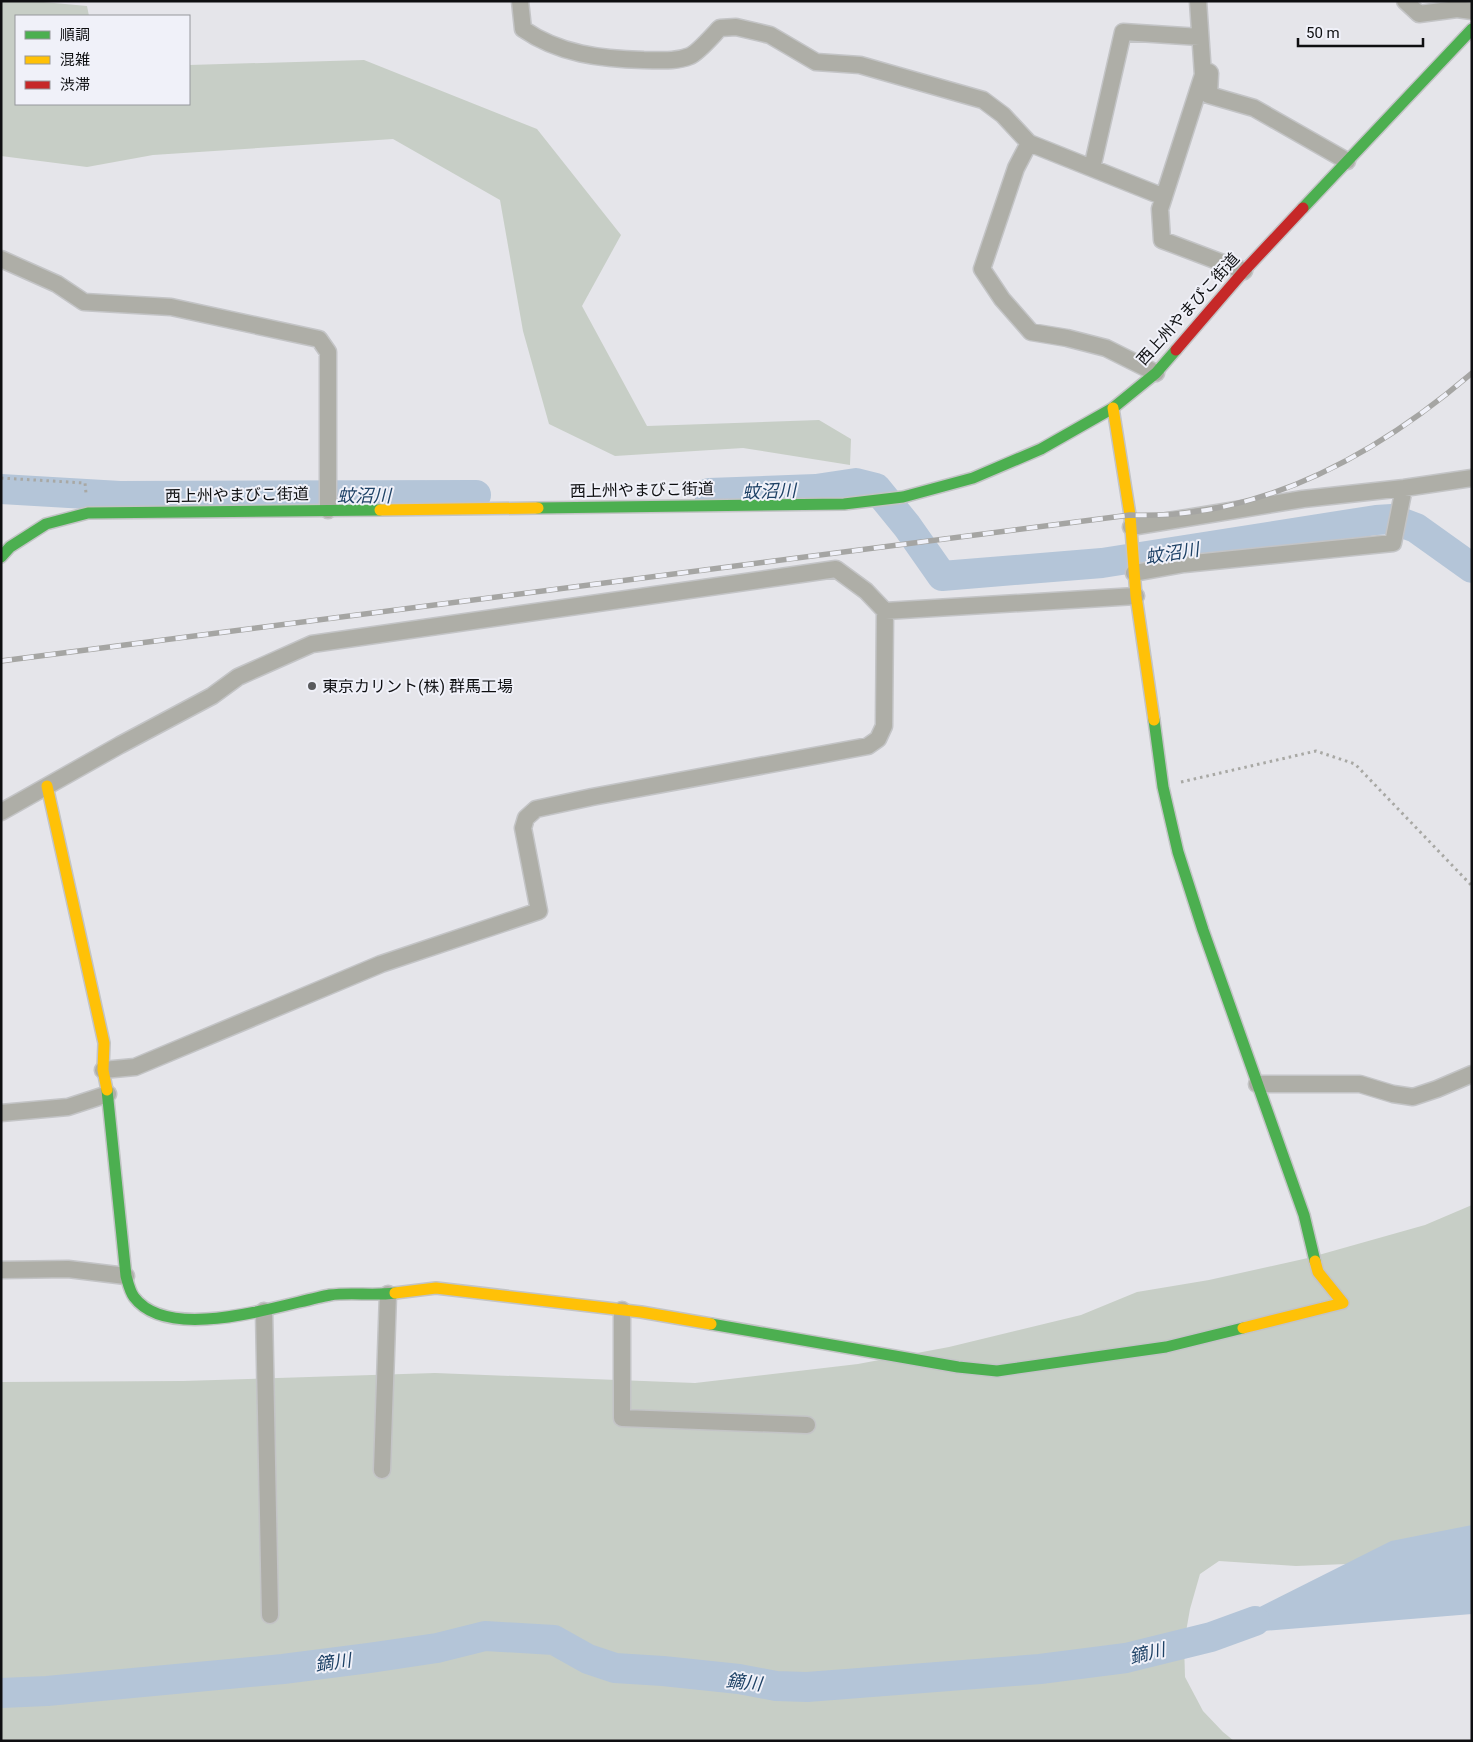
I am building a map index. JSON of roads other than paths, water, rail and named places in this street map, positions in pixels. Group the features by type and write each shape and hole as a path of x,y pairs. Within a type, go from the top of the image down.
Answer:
{"main road":[{"name":"西上州やまびこ街道","path":"1,557 10,547 46,524 88,513 328,506 844,504 903,497 973,478 1041,449 1113,408 1156,372 1244,271 1472,28"},
{"path":"47,786 104,1044 103,1070 108,1094 126,1276 132,1295 156,1314 171,1319 200,1320 264,1311 332,1295 388,1294 436,1288 622,1310 958,1367 997,1371 1166,1348 1343,1303 1318,1272 1304,1215 1203,930 1178,852 1163,787 1136,596 1131,527 1113,408"}],"street":[{"path":"520,1 523,29 558,48 589,56 673,61 692,56 720,28 736,27 770,35 816,62 860,65 983,100 1003,115 1029,143 1164,196"},
{"path":"1198,1 1203,75 1160,209 1162,240 1244,271"},
{"path":"1405,1 1419,14 1456,9 1472,11"},
{"path":"1092,168 1123,32 1200,37"},
{"path":"1202,69 1210,73 1209,95 1254,108 1347,161"},
{"path":"1029,143 1016,168 982,269 1002,299 1031,332 1068,338 1106,348 1156,372"},
{"path":"1,259 57,284 84,302 171,307 320,339 328,352 328,506"},
{"path":"1131,527 1303,499 1403,494 1472,478"},
{"path":"1134,573 1184,564 1393,543 1403,494"},
{"path":"1,812 212,696 238,677 312,644 836,569 866,591 885,611 884,726 878,740 868,746 536,809 526,818 523,828 539,911 381,964 135,1067 103,1070"},
{"path":"885,611 1136,596"},
{"path":"1257,1084 1360,1084 1393,1094 1413,1097 1472,1074"},
{"path":"1,1113 68,1107 108,1094"},
{"path":"1,1270 68,1269 126,1276"},
{"path":"382,1470 388,1294"},
{"path":"622,1310 622,1418 807,1424"},
{"path":"264,1311 270,1615"}],"water":[{"path":"1472,1525 1472,1614 1202,1636 1391,1541"}],"waterway":[{"name":"蚊沼川","path":"709,493 816,489 856,483 876,488 907,526 942,576 1102,563 1392,519 1416,528 1472,568"},
{"name":"蚊沼川","path":"1,489 120,496 476,495"},
{"name":"鏑川","path":"1,1693 47,1691 283,1669 437,1648 485,1636 554,1640 588,1659 615,1668 739,1679 776,1686 807,1687 1040,1669 1126,1658 1211,1637 1255,1621"}],"railway":[{"path":"1,661 1130,515 1178,514 1225,506 1270,494 1314,477 1356,455 1435,403 1472,373"}],"place":[{"name":"東京カリント(株) 群馬工場","path":"312,686"}]}
